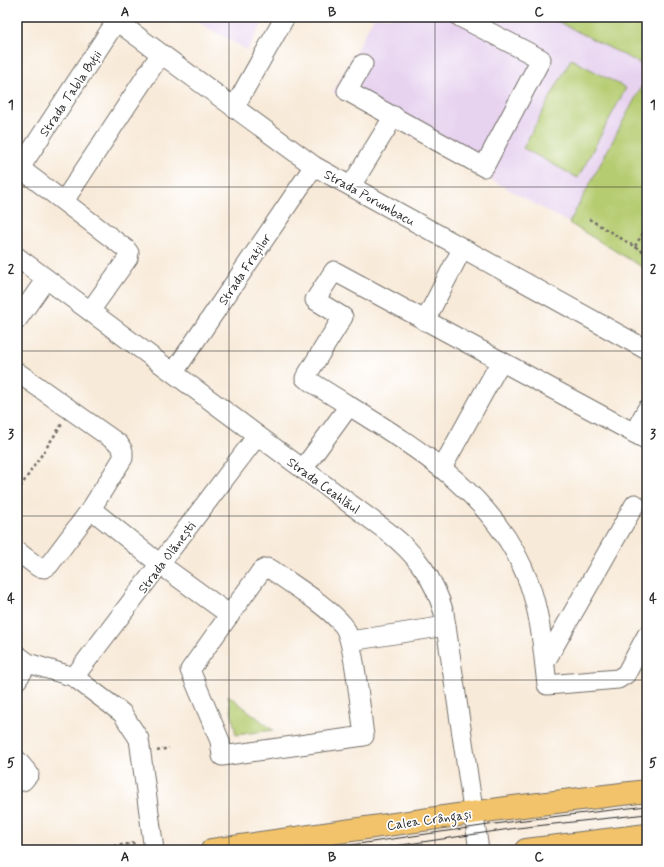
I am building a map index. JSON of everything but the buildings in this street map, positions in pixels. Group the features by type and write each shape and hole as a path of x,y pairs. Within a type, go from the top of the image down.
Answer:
{"main road":[{"name":"Calea Crângași","path":"212,850 474,812 647,791"},
{"path":"526,850 647,834"}],"street":[{"path":"234,108 285,17"},
{"path":"363,64 347,91 484,167 541,59 460,17"},
{"name":"Strada Porumbacu","path":"116,19 160,55 314,166 647,350"},
{"name":"Strada Tabla Buții","path":"18,167 116,19"},
{"path":"64,201 160,55"},
{"path":"351,186 394,116"},
{"name":"Strada Fraților","path":"174,372 314,166"},
{"path":"18,167 126,249 129,253 128,258 90,311"},
{"path":"425,321 462,249"},
{"name":"Strada Ceahlăul","path":"17,257 388,532 412,553 422,565 435,587 444,613 479,850"},
{"path":"647,409 640,436 334,271 315,300 343,317 305,378 442,468 465,488 495,521 517,557 529,583 535,601 547,685 618,678 626,674 647,635"},
{"path":"17,320 46,279"},
{"path":"442,468 501,361"},
{"path":"17,372 119,444 124,451 123,458 91,510 50,564 44,568 38,567 17,552"},
{"path":"303,470 349,406"},
{"name":"Strada Olănești","path":"74,677 161,565 257,436"},
{"path":"544,662 635,504"},
{"path":"91,510 161,565 230,615"},
{"path":"266,568 272,570 331,613 344,626 350,641 364,736 222,756 220,741 190,670 230,615 261,570 266,568"},
{"path":"350,641 446,626"},
{"path":"17,680 23,659 74,677 122,712 139,739 153,845"}],"path":[{"path":"589,219 647,254"},
{"path":"635,246 647,227"},
{"path":"17,492 71,410"},
{"path":"84,850 153,845"}],"shaded area":[{"path":"189,17 266,17 247,50"},
{"path":"374,17 549,17 647,67 647,76 569,223 333,92"}],"green space":[{"path":"549,17 647,17 647,67"},
{"path":"571,59 626,88 578,178 523,148"},
{"path":"647,76 647,270 569,223"},
{"path":"228,695 273,730 236,735"}],"tram line":[{"path":"317,850 516,821 647,806"},
{"path":"368,850 517,828 647,814"}]}
